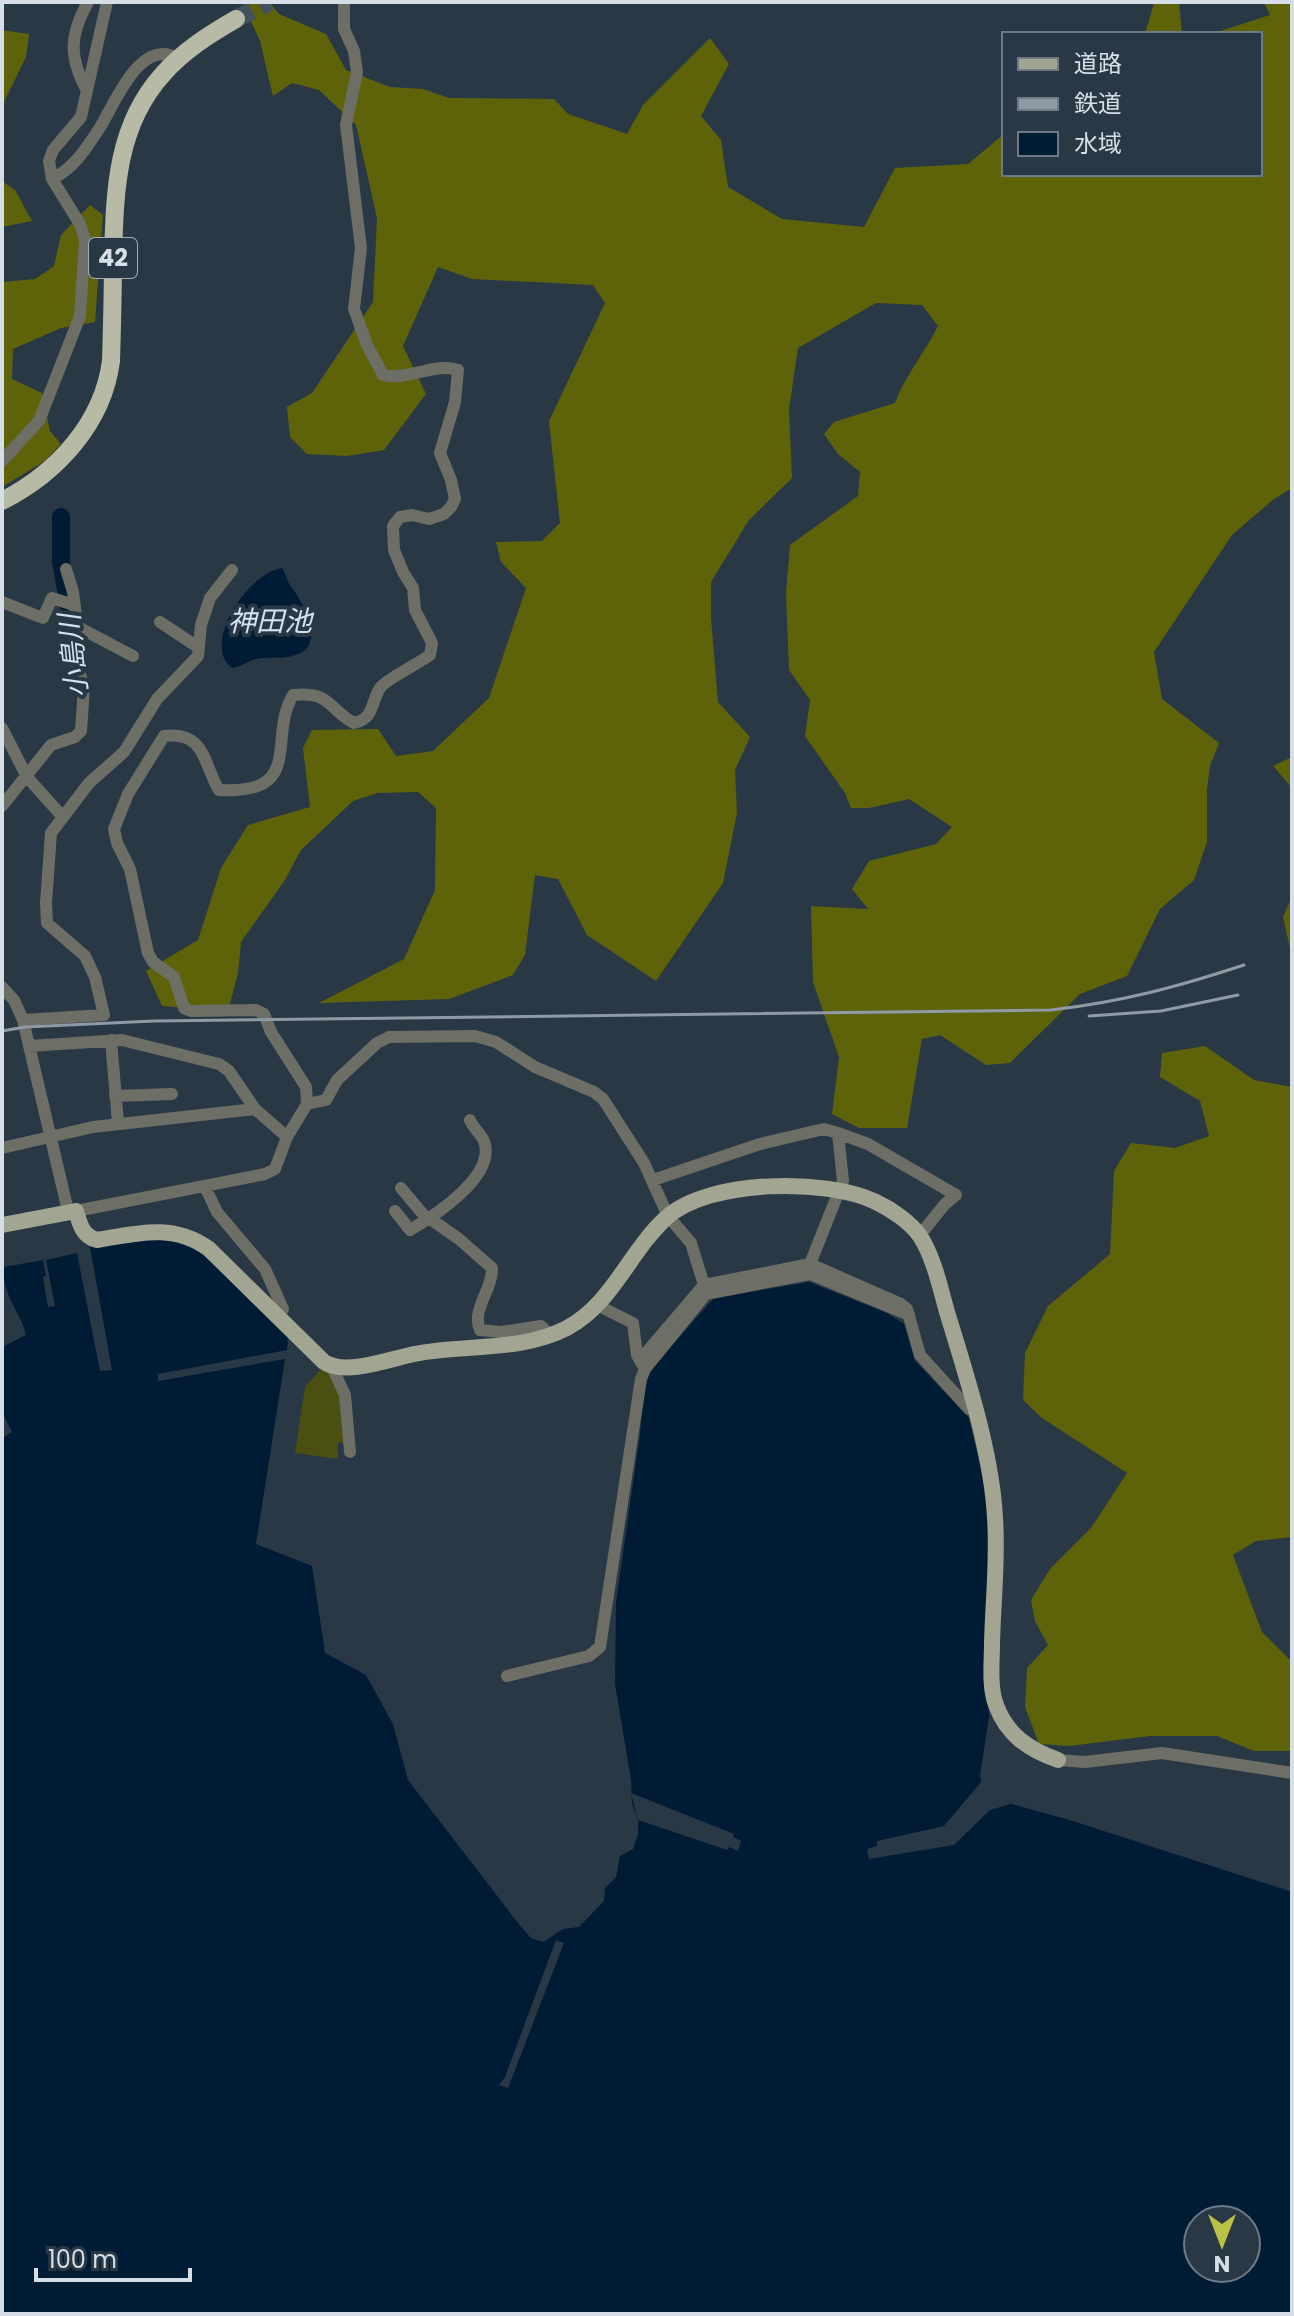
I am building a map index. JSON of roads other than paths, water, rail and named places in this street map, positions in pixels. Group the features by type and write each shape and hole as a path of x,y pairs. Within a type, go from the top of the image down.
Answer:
{"highway":[{"name":"42","path":"2,501 25,488 62,456 84,433 101,405 111,361 114,198 119,161 144,100 178,59 236,19"}],"main road":[{"path":"2,1225 72,1211 81,1229 97,1240 157,1230 180,1233 200,1242 332,1367 383,1363 416,1354 527,1341 550,1335 599,1306 668,1216 708,1196 744,1188 780,1186 838,1191 877,1202 920,1235 932,1262 975,1410 995,1518 991,1676 995,1703 1004,1723 1022,1744 1058,1760"}],"street":[{"path":"87,91 75,70 73,57 75,35 88,2"},
{"path":"2,461 39,421 80,316 85,240 80,224 52,179 49,166 50,155 81,117 107,2"},
{"path":"2,987 14,1000 23,1020 50,1137 72,1211 205,1187 275,1169 287,1137 307,1104 306,1087 271,1032 264,1014 256,1010 191,1011 184,1008 174,977 153,962 148,953 130,869 117,843 114,829 128,794 164,736 187,738 199,746 219,790 265,782 281,761 287,704 293,695 304,694 328,700 346,719 354,723 365,721 372,713 379,689 384,683 430,655 432,643 415,610 413,588 394,550 393,526 400,517 412,515 429,519 444,514 455,499 440,453 455,402 458,370 450,368 401,376 383,375 367,345 354,309 361,248 346,125 357,72 354,51 344,29 344,2"},
{"path":"52,179 68,170 86,148 136,70 158,54 172,55 178,59"},
{"path":"2,806 51,745 75,737 81,731 84,687 77,665 80,646 66,569"},
{"path":"23,1020 104,1015 95,977 85,956 47,923 50,838 62,816 89,783 124,752 157,699 195,661 201,625 210,598 232,570"},
{"path":"2,602 43,618 52,598 74,605"},
{"path":"160,622 199,648"},
{"path":"76,626 133,656"},
{"path":"2,728 27,777 62,816"},
{"path":"307,1104 326,1100 337,1080 377,1043 389,1037 475,1036 496,1042 535,1067 594,1092 603,1099 653,1180 668,1216 691,1243 704,1285"},
{"path":"111,1040 118,1123"},
{"path":"29,1046 122,1040 219,1064 229,1071 255,1109 287,1137"},
{"path":"115,1096 172,1094"},
{"path":"2,1148 118,1123 255,1109"},
{"path":"395,1211 408,1230 457,1198 480,1166 484,1142 470,1120"},
{"path":"653,1180 760,1144 824,1129 868,1144 956,1195 920,1235"},
{"path":"810,1264 843,1181 838,1133"},
{"path":"205,1187 217,1212 269,1276 283,1309 278,1317"},
{"path":"401,1188 428,1218 459,1239 492,1268 492,1277 477,1317 480,1330 501,1332 541,1326 550,1335"},
{"path":"642,1364 704,1285 810,1264 901,1304 909,1315 920,1355 969,1409 975,1410"},
{"path":"642,1364 706,1294 810,1274 909,1315"},
{"path":"507,1676 589,1656 600,1647 642,1364 633,1323 599,1306"},
{"path":"332,1367 345,1395 350,1452"},
{"path":"1058,1760 1085,1762 1162,1753 1292,1773"}],"water":[{"name":"神田池","path":"282,568 307,616 310,642 306,649 295,655 256,659 232,668 224,657 222,643 233,611 256,582"},
{"path":"141,1237 164,1237 202,1251 288,1337 287,1350 158,1374 158,1381 285,1359 256,1544 312,1566 325,1653 366,1675 393,1724 408,1780 518,1923 531,1938 543,1942 563,1929 579,1927 604,1901 605,1888 616,1877 620,1856 633,1849 638,1834 615,1684 616,1602 640,1435 645,1376 714,1298 809,1282 887,1313 904,1324 915,1361 969,1418 988,1501 990,1536 986,1628 989,1717 980,1776 984,1790 990,1798 1073,1821 1292,1892 1292,2314 2,2314 2,1438 12,1432 2,1412 2,1347 26,1335 5,1285 4,1267 43,1260 48,1307 55,1306 46,1260 77,1253 100,1371 112,1370 90,1247"}],"waterway":[{"name":"小島川","path":"61,517 61,562 71,617"}],"tunnel":[{"path":"236,19 269,2"}],"railway":[{"path":"2,1031 25,1027 154,1021 1051,1010 1149,993 1244,965"},
{"path":"1089,1016 1161,1011 1238,995"}]}
